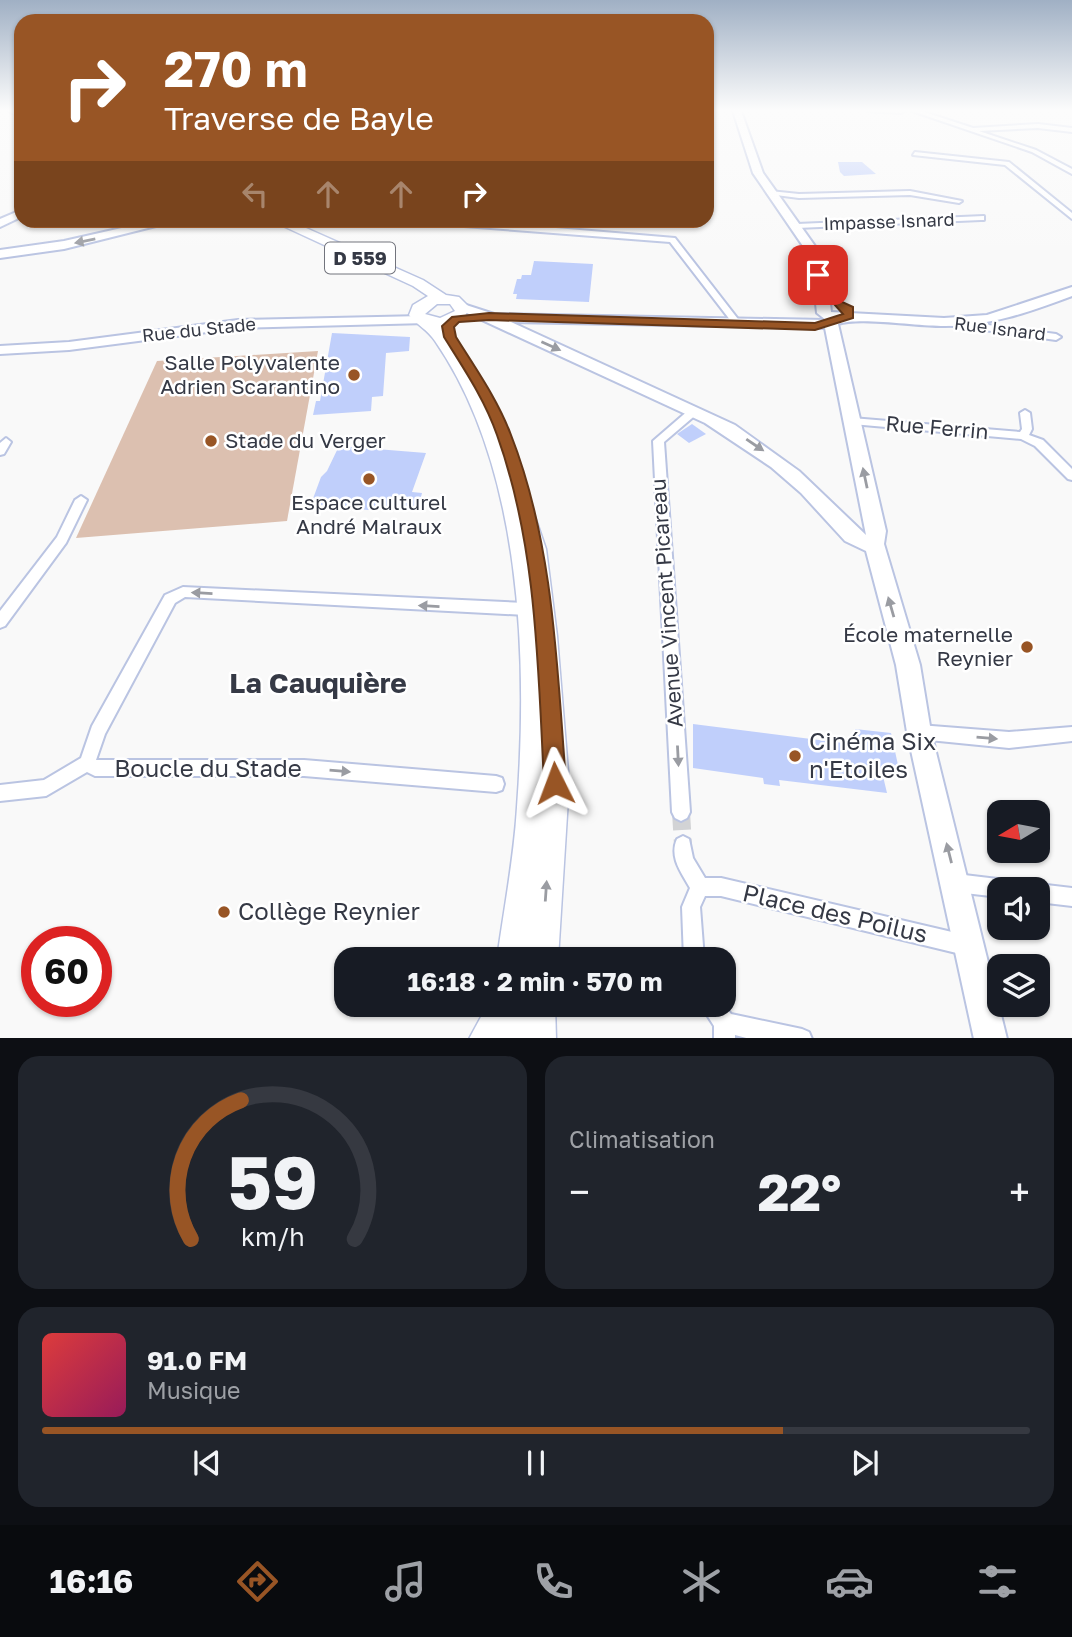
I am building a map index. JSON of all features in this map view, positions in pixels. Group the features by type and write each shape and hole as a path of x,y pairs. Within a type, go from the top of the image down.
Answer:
{"main road":[{"path":"752,159 774,197 811,249 821,284 835,313 852,421 876,531 874,544 908,665 919,732 991,1038"},
{"path":"0,254 64,245 139,228"},
{"name":"D 559","path":"280,228 407,286 437,313"},
{"name":"D 559","path":"294,228 418,284 437,313 439,334 470,383 495,439 518,537 526,609 533,787 515,947"},
{"name":"Rue du Stade","path":"0,350 69,346 237,324 398,321 437,313 591,322 815,326 835,313 882,319 944,322 999,317 1072,291"},
{"path":"437,313 448,326 450,337 488,398 505,436 535,549 545,636 555,783 542,947"},
{"path":"489,317 694,411 772,457 800,480 848,533 857,540 874,544"},
{"path":"538,1017 538,1038"}],"street":[{"path":"971,159 1007,163 1072,217"},
{"path":"1049,159 1072,172"},
{"path":"774,197 910,193 959,201"},
{"name":"Impasse Isnard","path":"797,226 981,218"},
{"path":"494,228 672,240 737,323"},
{"name":"Rue Isnard","path":"944,322 1056,337"},
{"name":"Avenue Vincent Picareau","path":"681,812 658,441 694,411"},
{"path":"1023,436 1027,429 1025,413"},
{"name":"Rue Ferrin","path":"852,421 1023,436 1039,443 1067,463 1072,476"},
{"path":"0,622 61,540 81,500"},
{"name":"Boucle du Stade","path":"496,784 304,768 94,768 87,763 98,731 170,599 183,592 497,610 526,609"},
{"path":"919,732 1009,740 1072,734"},
{"path":"0,793 46,788 87,763"},
{"path":"684,853 700,887 691,907 693,947"},
{"path":"956,883 987,887"},
{"name":"Place des Poilus","path":"700,887 721,887 969,946"},
{"path":"1050,894 1072,897"},
{"path":"724,1031 802,1038"}],"shaded area":[{"name":"Stade du Verger","path":"318,351 287,521 76,538 157,361"}],"building":[{"path":"838,162 862,162 876,174 844,176 840,172"},
{"path":"534,261 593,264 589,302 516,299 517,294 513,294 517,279 521,279 522,275 531,275"},
{"name":"Salle Polyvalente Adrien Scarantino","path":"332,333 410,337 409,351 386,353 383,396 372,397 371,411 313,415 316,401 320,401"},
{"path":"692,424 706,434 689,443 677,434"},
{"name":"Espace culturel André Malraux","path":"339,446 426,453 412,492 422,493 418,509 381,506 381,510 368,510 311,504 321,477 327,471"},
{"name":"Cinéma Six n'Etoiles","path":"693,724 858,745 855,729 891,733 900,774 882,772 887,793 779,780 780,786 764,784 763,778 693,768"}],"tunnel":[{"path":"681,812 683,845"}],"place":[{"name":"Salle Polyvalente Adrien Scarantino","path":"354,375"},
{"name":"Stade du Verger","path":"211,441"},
{"name":"Espace culturel André Malraux","path":"369,479"},
{"name":"École maternelle Reynier","path":"1027,647"},
{"name":"Cinéma Six n'Etoiles","path":"795,756"},
{"name":"Collège Reynier","path":"224,912"}],"district":[{"name":"La Cauquière","path":"318,683"}],"route":[{"path":"555,783 551,698 535,549 505,436 488,398 450,337 448,326 456,319 489,317 591,322 815,326 849,316 849,310 838,304 821,284 818,275"}]}
